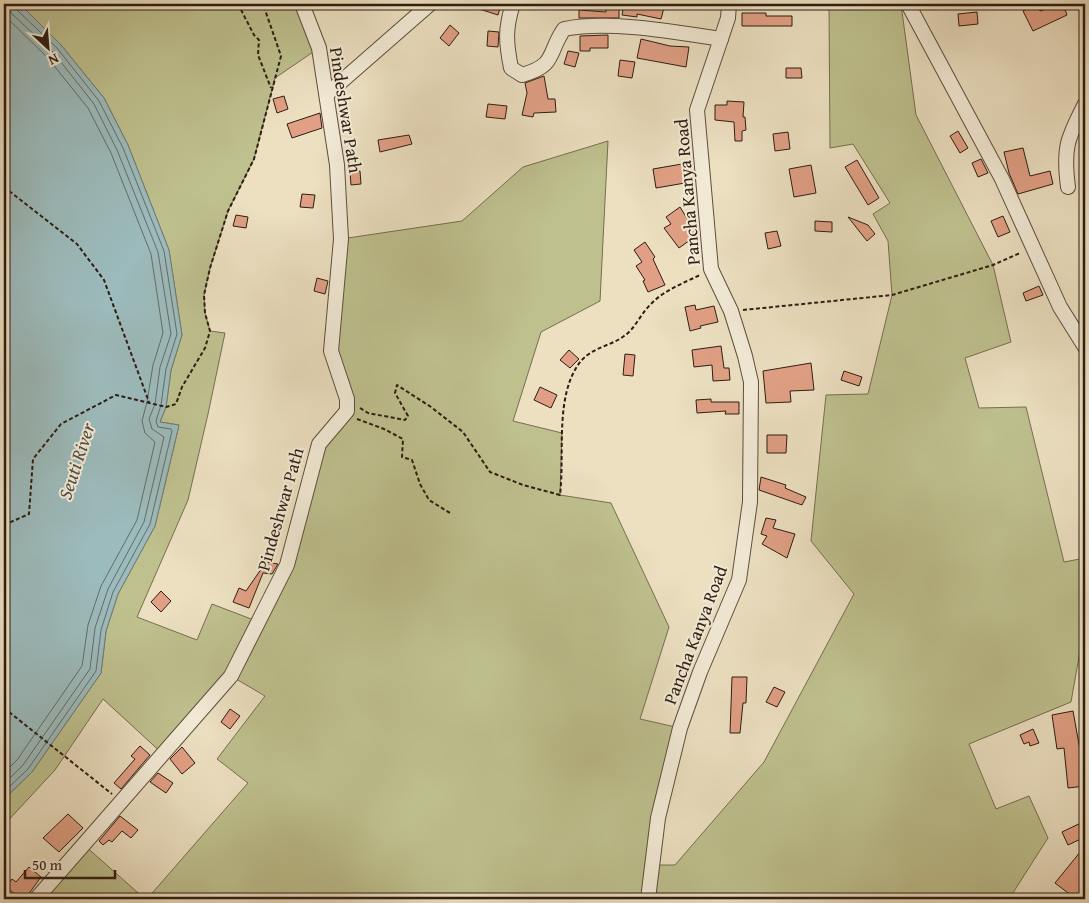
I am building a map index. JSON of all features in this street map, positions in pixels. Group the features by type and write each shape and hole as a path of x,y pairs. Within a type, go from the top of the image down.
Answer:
{"street":[{"name":"Pindeshwar Path","path":"36,899 231,676 287,566 319,444 347,405 331,351 341,239 337,165 319,48 302,4"},
{"path":"327,94 430,4"},
{"path":"513,4 506,25 508,52 511,68 522,75 539,70 550,59 556,41 564,29 578,26 634,28 721,39"},
{"name":"Pancha Kanya Road","path":"648,899 658,818 680,728 700,672 739,580 750,502 751,382 745,356 730,311 711,270 697,110 728,18 729,4"},
{"path":"908,4 1002,180 1060,307 1085,347"},
{"path":"1068,187 1064,158 1068,135 1085,104"}],"path":[{"path":"238,4 254,35 260,40 258,55 271,89"},
{"path":"4,525 29,514 33,459 61,424 116,395 166,407 176,404 182,387 205,348 210,331 205,313 204,295 210,268 228,211 254,159 281,56 263,4"},
{"path":"4,187 77,244 104,280 149,403"},
{"path":"730,311 892,295 992,265 1033,248"},
{"path":"347,405 368,413 405,420 408,416 395,393 398,385 431,406 463,432 490,472 523,485 560,495 562,433 566,394 572,376 582,360 598,348 625,336 651,303 674,287 711,270"},
{"path":"347,405 360,421 384,428 402,439 402,457 412,460 420,484 429,500 450,512"},
{"path":"4,708 122,802"}],"green space":[{"path":"17,4 302,4 319,48 275,78 254,159 228,211 210,268 204,295 205,313 210,331 225,333 208,414 188,500 137,617 197,640 212,604 259,622 287,565 319,444 347,411 337,374 341,239 462,221 523,167 608,141 600,301 541,332 513,421 562,433 560,495 611,503 669,627 640,719 680,728 652,865 675,865 764,762 854,594 811,541 826,395 868,394 892,295 888,241 873,214 890,203 853,144 830,148 829,4 901,4 916,115 993,265 1011,342 965,358 979,408 1026,407 1064,562 1085,558 1085,623 1071,702 969,744 996,809 1029,796 1048,838 1009,899 147,899 248,783 217,759 265,696 231,676 164,755 103,699 55,770 4,825 4,799 32,772 101,673 106,631 118,594 155,526 179,425 160,422 166,407 171,370 182,335 169,250 128,145 104,98 61,45"},
{"path":"83,844 145,899 36,899"}],"water":[{"name":"Seuti River","path":"4,4 17,4 27,11 61,45 104,98 128,145 169,250 182,335 171,370 166,407 160,422 179,425 155,526 118,594 106,631 101,673 32,772 4,799"}],"building":[{"path":"470,4 501,4 498,15 470,6"},
{"path":"612,4 665,4 661,19 637,14 637,17 622,15 623,10 619,9 619,18 579,18 579,10 606,12 606,6 611,7"},
{"path":"1036,4 1040,11 1063,4 1067,15 1033,31 1023,11"},
{"path":"977,12 978,24 959,26 958,14"},
{"path":"742,13 766,13 766,16 792,16 792,26 742,26"},
{"path":"450,25 459,33 449,46 440,38"},
{"path":"488,31 499,32 498,47 487,46"},
{"path":"608,35 608,48 590,48 590,51 580,51 580,36"},
{"path":"641,39 670,46 689,47 686,67 637,58"},
{"path":"568,51 579,53 575,67 564,64"},
{"path":"620,60 635,62 632,78 618,76"},
{"path":"786,68 801,68 802,78 786,78"},
{"path":"544,76 548,99 555,99 556,112 534,113 533,117 522,115 527,93 525,83"},
{"path":"284,96 288,109 277,113 273,99"},
{"path":"727,101 744,102 743,117 745,117 746,130 742,131 742,141 735,141 734,122 715,120 715,105 727,105"},
{"path":"488,104 507,106 505,119 486,117"},
{"path":"320,113 322,128 292,138 287,124"},
{"path":"958,131 968,148 960,153 950,136"},
{"path":"788,132 790,149 775,151 773,134"},
{"path":"409,135 412,144 380,152 378,140"},
{"path":"1023,148 1030,176 1050,171 1053,184 1018,194 1009,173 1004,152"},
{"path":"981,159 988,173 978,177 972,163"},
{"path":"857,160 879,198 868,205 845,167"},
{"path":"682,164 685,183 656,188 653,169"},
{"path":"811,165 816,193 794,197 789,169"},
{"path":"350,171 360,171 361,184 351,185"},
{"path":"302,194 315,195 313,208 300,207"},
{"path":"680,207 697,235 679,248 664,228 671,224 666,217"},
{"path":"236,215 248,217 246,228 233,226"},
{"path":"1003,216 1010,232 998,237 991,221"},
{"path":"848,217 868,225 875,234 867,241"},
{"path":"815,221 832,222 832,232 815,231"},
{"path":"777,231 781,246 768,249 765,233"},
{"path":"645,242 655,257 653,259 665,285 648,292 643,281 645,280 636,266 642,262 634,250"},
{"path":"317,278 328,281 325,294 314,291"},
{"path":"1039,286 1043,295 1026,301 1023,293"},
{"path":"695,305 696,310 714,306 718,322 700,326 701,328 690,331 685,307"},
{"path":"721,346 724,368 729,368 730,380 713,381 712,365 694,367 692,350"},
{"path":"569,350 579,359 570,368 560,360"},
{"path":"625,354 635,355 633,376 623,375"},
{"path":"811,363 814,390 790,391 791,402 766,403 763,371"},
{"path":"844,371 862,377 859,386 841,380"},
{"path":"540,387 557,395 551,408 534,400"},
{"path":"711,399 711,402 739,402 739,414 725,414 726,411 697,413 696,400"},
{"path":"767,435 787,435 786,453 767,453"},
{"path":"761,477 786,485 785,488 806,497 802,505 759,490"},
{"path":"766,518 776,520 773,528 795,534 787,558 762,544 767,536 761,534"},
{"path":"266,562 278,564 272,574 263,573 249,608 233,602 239,588 246,591"},
{"path":"161,591 171,601 161,612 151,602"},
{"path":"732,677 747,677 746,703 743,703 740,733 730,733"},
{"path":"774,687 785,692 777,707 766,702"},
{"path":"230,709 240,716 230,729 221,722"},
{"path":"1073,711 1080,750 1083,750 1085,786 1068,788 1064,748 1057,749 1052,715"},
{"path":"1033,729 1039,743 1030,746 1029,742 1024,744 1020,735"},
{"path":"140,746 150,755 121,789 114,783 135,759 131,756"},
{"path":"182,747 195,763 182,774 170,759"},
{"path":"158,773 173,783 166,793 150,782"},
{"path":"68,814 83,828 59,852 43,838"},
{"path":"120,816 138,830 131,838 122,831 112,842 109,840 103,845 99,841"},
{"path":"1085,821 1085,837 1068,845 1062,832"},
{"path":"1085,846 1085,899 1076,899 1055,883"},
{"path":"29,867 41,877 25,899 21,899 6,887 12,879 16,882"}]}
